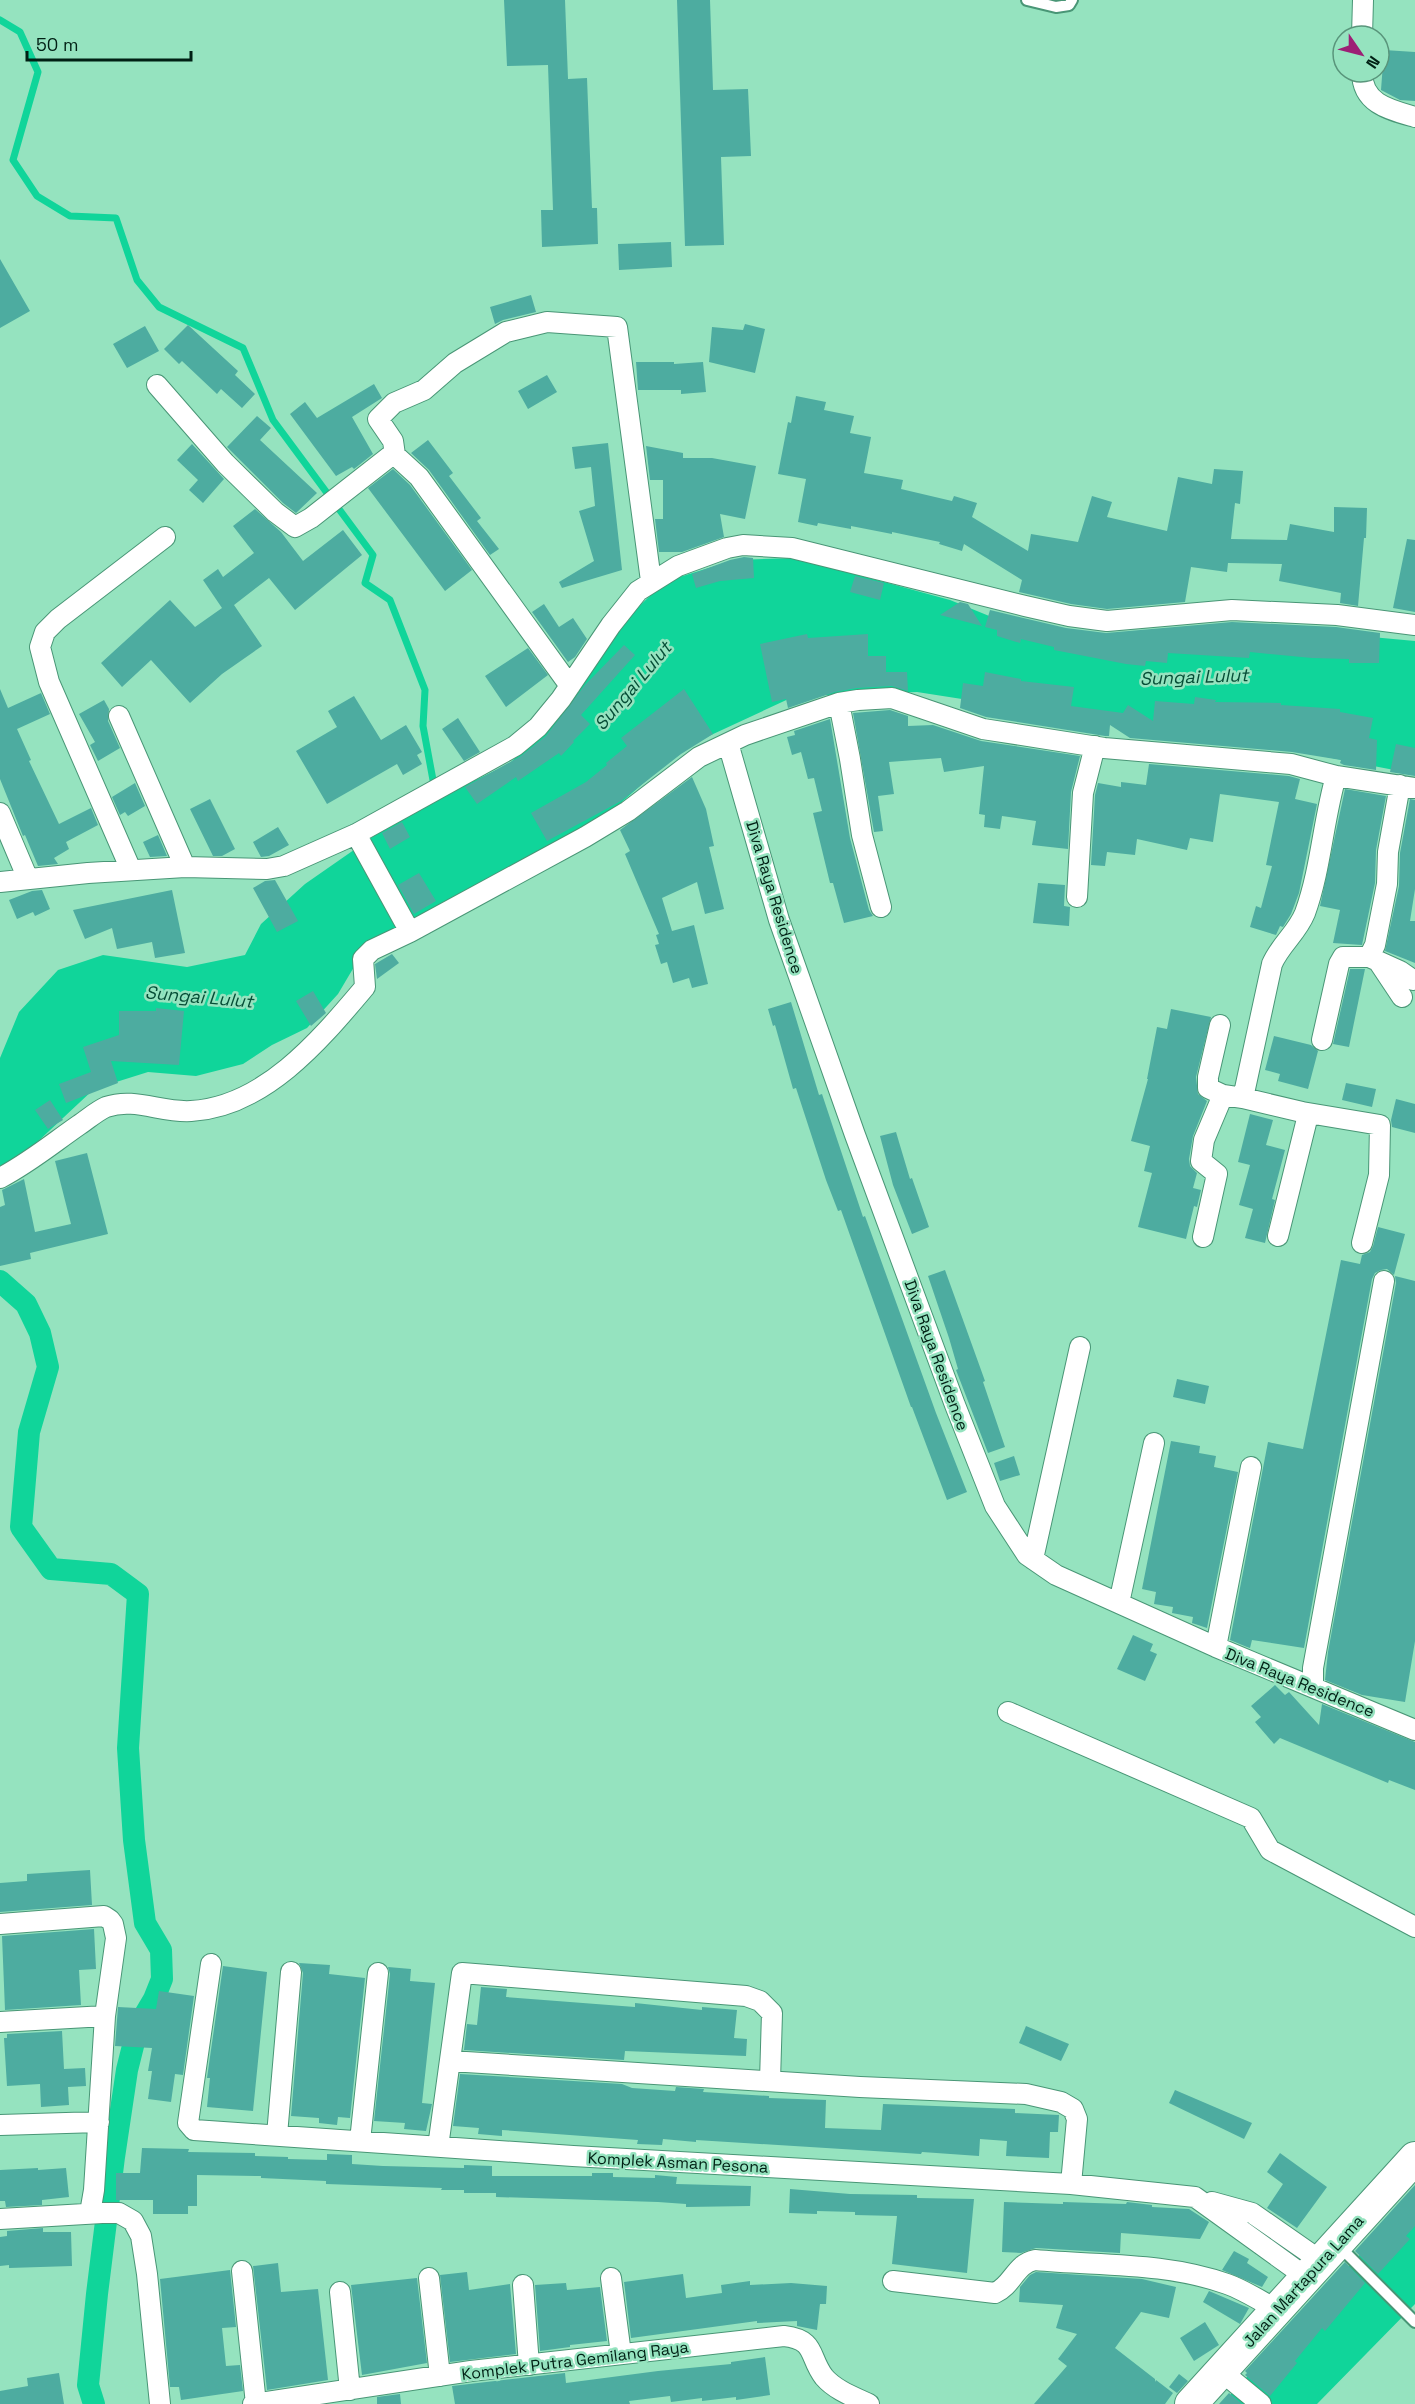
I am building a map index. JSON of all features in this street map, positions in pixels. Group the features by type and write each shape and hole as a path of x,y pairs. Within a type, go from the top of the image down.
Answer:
{"main road":[{"name":"Jalan Martapura Lama","path":"1191,2404 1226,2375 1277,2310 1328,2259 1415,2158"}],"street":[{"path":"1362,24 1363,0"},
{"path":"1364,84 1366,92 1384,108 1415,117"},
{"path":"570,686 419,477 395,455 393,441 378,419 394,403 424,390 455,363 506,332 547,322 617,327 651,581"},
{"path":"158,385 225,463 275,512 295,528 311,519 389,457 395,455"},
{"path":"131,870 50,682 40,647 45,632 58,619 165,537"},
{"path":"0,882 185,867 267,869 284,866 357,837 419,799 450,784 522,740 538,727 630,601 651,581 678,566 727,548 743,545 792,548 1069,616 1107,621 1232,610 1337,615 1415,626"},
{"path":"0,1178 21,1167 104,1108 128,1102 158,1109 190,1111 212,1108 248,1094 277,1076 328,1030 365,987 363,959 372,950 585,837 628,811 699,757 745,735 839,703 874,698 892,698 983,729 1095,746 1291,764 1336,776 1407,787 1388,852 1387,884 1374,959 1402,997"},
{"path":"839,703 862,835 880,907"},
{"path":"119,716 185,867"},
{"name":"Diva Raya Residence","path":"729,743 779,920 855,1135 951,1395 995,1506 1027,1555 1056,1575 1119,1604 1415,1730"},
{"path":"1077,897 1083,793 1095,746"},
{"path":"1243,1098 1272,964 1277,951 1292,935 1304,915 1314,882 1330,795 1336,776"},
{"path":"0,813 28,879"},
{"path":"357,837 409,931"},
{"path":"1322,1040 1343,957 1374,959 1400,970 1413,980"},
{"path":"1220,1025 1208,1077 1208,1088 1223,1095 1302,1112 1380,1125 1379,1175 1362,1243"},
{"path":"1203,1237 1217,1174 1201,1161 1204,1140 1223,1095"},
{"path":"1278,1236 1307,1119 1302,1112"},
{"path":"1313,1686 1313,1668 1384,1281"},
{"path":"1033,1559 1080,1347"},
{"path":"1119,1604 1154,1443"},
{"path":"1216,1647 1251,1467"},
{"path":"1008,1712 1251,1818 1270,1850 1415,1927"},
{"path":"0,1924 104,1916 110,1920 115,1930 116,1951 105,2016 99,2122 104,2213"},
{"name":"Komplek Asman Pesona","path":"211,1964 188,2123 194,2130 573,2156 1071,2184 1195,2197 1328,2259"},
{"path":"277,2135 291,1972"},
{"path":"360,2141 378,1973"},
{"path":"438,2147 462,1973 746,1996 760,2001 772,2013 770,2081"},
{"path":"0,2022 105,2016"},
{"path":"450,2061 1026,2094 1061,2102 1073,2109 1077,2119 1071,2184"},
{"path":"0,2125 99,2122"},
{"path":"0,2219 104,2213 133,2221 141,2236 160,2404"},
{"path":"893,2281 995,2293 1007,2286 1019,2267 1035,2260 1152,2267 1213,2279 1230,2285 1277,2310"},
{"path":"242,2271 254,2404"},
{"path":"429,2278 440,2376"},
{"path":"611,2278 621,2354"},
{"path":"523,2285 529,2365"},
{"path":"340,2292 350,2390"},
{"name":"Komplek Putra Gemilang Raya","path":"254,2404 440,2376 784,2336 799,2338 809,2347 824,2376 833,2386 868,2404"},
{"path":"1226,2375 1261,2404"}],"lane":[{"path":"1027,0 1056,7 1069,4 1072,0"},
{"path":"1328,2259 1413,2320"}],"water":[{"name":"Sungai Lulut","path":"796,558 950,600 1021,629 1065,640 1306,631 1415,641 1415,774 1306,753 917,692 795,696 683,748 598,823 364,950 338,994 307,1028 272,1045 243,1064 196,1076 148,1072 94,1089 33,1146 0,1167 0,1058 19,1012 58,970 103,955 187,967 245,955 261,924 305,884 407,813 509,764 566,708 609,643 632,613 652,594 673,579 735,560"},
{"path":"1415,2195 1415,2304 1317,2404 1222,2404"}],"building":[{"path":"504,0 565,0 568,79 587,78 592,208 597,208 598,244 542,247 541,210 553,210 548,65 507,66"},
{"path":"677,0 710,0 713,90 748,89 751,156 721,157 724,245 685,246"},
{"path":"1391,50 1415,52 1415,101 1400,100 1381,90 1381,84 1391,84"},
{"path":"671,242 672,267 619,270 618,244"},
{"path":"0,259 30,311 0,328"},
{"path":"531,295 536,312 495,324 490,307"},
{"path":"745,324 765,329 755,373 709,362 712,327 743,330"},
{"path":"188,325 238,371 235,375 255,394 242,408 221,389 217,394 182,361 179,364 164,349"},
{"path":"145,326 159,351 127,368 113,344"},
{"path":"636,362 674,362 674,364 703,362 706,392 681,394 681,390 638,390"},
{"path":"547,375 557,392 528,409 518,391"},
{"path":"374,384 382,398 352,417 373,454 354,469 352,467 336,476 290,414 305,402 317,418"},
{"path":"796,396 826,402 824,410 854,416 850,433 871,437 864,473 903,480 901,489 952,501 954,496 977,503 972,517 1028,551 1031,534 1078,542 1092,496 1112,502 1107,517 1167,531 1178,477 1212,484 1214,469 1243,471 1240,504 1235,503 1231,539 1287,540 1290,524 1334,532 1334,507 1367,508 1358,606 1340,603 1341,593 1279,581 1282,564 1228,563 1227,572 1191,567 1185,602 1107,609 1071,604 1019,592 1022,580 964,544 962,551 939,544 940,542 892,532 892,534 851,526 851,529 798,522 806,479 778,474 788,422 791,423"},
{"path":"257,416 271,428 260,440 317,493 296,513 227,447"},
{"path":"428,440 453,473 449,476 481,518 477,521 499,549 490,555 429,470 411,453"},
{"path":"608,443 622,570 562,588 559,582 594,561 579,511 595,506 591,467 575,469 572,447"},
{"path":"192,444 224,479 203,503 189,490 198,480 177,460"},
{"path":"646,446 683,453 683,458 712,458 756,466 745,519 720,514 724,537 682,552 659,552 655,519 663,519 663,480 650,480"},
{"path":"393,469 410,485 472,570 445,591 368,488"},
{"path":"255,509 281,532 303,561 343,530 362,555 295,610 269,578 234,605 262,646 222,674 190,703 151,660 122,687 101,663 170,600 195,627 222,608 203,580 218,569 223,577 254,553 233,526"},
{"path":"1407,539 1415,540 1415,612 1393,608"},
{"path":"744,557 753,558 754,578 720,581 696,588 692,574"},
{"path":"855,576 884,583 880,600 850,592"},
{"path":"960,602 968,604 982,626 940,615"},
{"path":"544,604 559,627 573,618 587,639 575,657 568,662 532,612"},
{"path":"990,610 1066,628 1106,633 1232,622 1336,627 1380,633 1379,663 1349,663 1349,659 1250,652 1249,658 1168,653 1167,663 1146,661 1145,666 1126,664 1054,650 1054,647 1021,639 1020,643 997,636 997,630 985,627"},
{"path":"807,634 808,638 868,634 868,656 886,656 886,672 907,672 908,691 892,686 857,688 835,692 788,708 786,699 772,702 760,644"},
{"path":"624,645 635,655 581,715 590,724 574,742 561,756 559,753 518,781 516,777 477,804 465,787 521,756 546,736 585,685"},
{"path":"528,648 548,675 506,707 485,676"},
{"path":"985,672 1021,679 1021,681 1074,687 1071,706 1123,713 1128,705 1153,721 1155,701 1194,704 1195,697 1216,700 1215,702 1281,703 1281,705 1340,709 1340,712 1373,718 1369,738 1377,740 1376,770 1344,765 1340,763 1341,760 1292,752 1130,738 1110,725 1109,736 1105,736 986,717 960,708 963,683 983,686"},
{"path":"0,689 8,708 41,693 50,714 17,729 31,760 29,761 59,824 91,808 98,825 66,842 69,849 54,858 58,864 38,866 0,779"},
{"path":"684,689 713,734 681,754 621,801 547,841 531,813 586,782 607,765 606,763 627,746 621,738"},
{"path":"354,696 381,740 406,725 422,752 417,755 422,764 403,775 397,764 327,804 296,751 337,727 328,711"},
{"path":"104,700 109,709 108,721 120,748 98,761 90,745 95,742 79,714"},
{"path":"890,710 908,716 908,726 933,725 981,741 1080,756 1071,792 1068,849 1032,845 1036,821 1002,816 1000,829 984,827 985,815 979,814 984,766 944,772 941,758 889,762 894,794 878,796 883,831 874,832 853,713"},
{"path":"458,718 480,752 464,761 442,729"},
{"path":"830,719 850,838 869,910 873,916 844,923 833,883 830,883 813,813 822,811 814,778 808,779 801,752 792,755 787,737 795,735 794,731"},
{"path":"1396,744 1415,748 1415,776 1390,772"},
{"path":"1149,764 1289,776 1300,779 1295,799 1317,804 1299,893 1291,914 1283,927 1280,926 1276,935 1250,927 1256,906 1261,908 1272,866 1266,865 1279,802 1220,794 1213,842 1190,838 1187,850 1137,839 1135,855 1107,852 1105,866 1091,865 1095,795 1098,783 1121,787 1121,782 1146,785"},
{"path":"692,777 706,809 714,846 709,847 724,909 705,914 697,882 662,898 672,931 694,925 708,984 692,988 689,978 673,983 667,962 661,964 655,945 659,944 656,935 659,934 625,854 630,851 620,830"},
{"path":"135,783 145,806 128,816 125,812 120,815 112,797"},
{"path":"1345,789 1386,796 1376,850 1375,883 1362,945 1333,943 1340,910 1320,906"},
{"path":"210,799 235,849 222,856 213,856 190,809"},
{"path":"1410,799 1415,800 1415,889 1410,921 1415,921 1415,963 1385,951 1399,886 1400,853"},
{"path":"402,822 410,837 390,849 382,833"},
{"path":"278,827 289,845 269,856 261,857 253,842"},
{"path":"158,835 167,856 150,857 143,842"},
{"path":"419,873 436,901 414,914 398,885"},
{"path":"275,880 298,921 277,932 253,888 265,881"},
{"path":"1038,883 1065,885 1064,906 1070,907 1069,926 1033,923"},
{"path":"42,890 50,909 35,916 33,912 17,919 9,900 32,891"},
{"path":"172,890 185,953 155,958 152,942 117,949 112,928 85,939 73,910"},
{"path":"392,954 399,963 377,979 375,964"},
{"path":"1350,969 1365,969 1349,1047 1333,1044"},
{"path":"313,991 326,1013 311,1026 296,1001"},
{"path":"791,1002 819,1095 822,1094 863,1217 865,1216 967,1492 947,1500 911,1407 841,1210 838,1211 826,1180 796,1088 793,1089 775,1025 773,1026 768,1009"},
{"path":"156,1008 184,1011 179,1065 111,1061 118,1083 66,1103 59,1084 91,1072 83,1047 119,1035 119,1011 156,1011"},
{"path":"1171,1009 1211,1017 1196,1077 1198,1094 1207,1101 1193,1136 1189,1159 1190,1166 1197,1173 1193,1188 1201,1190 1197,1207 1194,1206 1186,1239 1138,1227 1152,1173 1144,1171 1150,1146 1131,1141 1148,1079 1157,1027 1167,1029"},
{"path":"1274,1036 1311,1045 1318,1051 1308,1089 1278,1081 1280,1074 1265,1070"},
{"path":"1346,1083 1376,1089 1372,1107 1342,1100"},
{"path":"1396,1099 1415,1104 1415,1133 1392,1127 1391,1120"},
{"path":"50,1100 63,1120 48,1129 35,1110"},
{"path":"1250,1114 1273,1120 1266,1145 1285,1150 1272,1199 1275,1200 1265,1243 1245,1238 1253,1209 1239,1205 1250,1165 1238,1162"},
{"path":"896,1132 910,1179 912,1178 929,1227 912,1234 893,1185 880,1136"},
{"path":"87,1153 108,1234 30,1253 31,1259 0,1266 0,1207 5,1205 2,1190 24,1179 35,1232 71,1224 55,1161"},
{"path":"1378,1227 1405,1234 1394,1275 1387,1269 1381,1270 1375,1273 1372,1279 1304,1648 1252,1640 1250,1648 1230,1640 1268,1442 1303,1449 1341,1260 1360,1264 1362,1255 1370,1252 1373,1246"},
{"path":"945,1270 985,1381 983,1382 1005,1447 988,1453 956,1370 958,1369 949,1338 928,1276"},
{"path":"1395,1276 1415,1281 1415,1641 1405,1702 1362,1695 1325,1680 1328,1652 1396,1283"},
{"path":"1177,1379 1209,1386 1205,1404 1173,1397"},
{"path":"1171,1441 1200,1446 1199,1453 1216,1456 1214,1467 1238,1472 1207,1628 1192,1623 1193,1617 1172,1613 1173,1607 1154,1604 1156,1592 1142,1589"},
{"path":"1014,1456 1020,1475 1000,1481 994,1463"},
{"path":"1133,1635 1153,1644 1150,1651 1157,1654 1145,1681 1117,1669"},
{"path":"1275,1685 1285,1695 1289,1692 1319,1725 1322,1704 1415,1742 1415,1790 1389,1780 1388,1783 1280,1738 1274,1744 1255,1722 1261,1717 1251,1706"},
{"path":"90,1870 92,1905 0,1912 0,1883 27,1881 27,1874"},
{"path":"94,1929 96,1969 79,1970 81,2005 5,2010 2,1936"},
{"path":"299,1963 330,1965 329,1974 365,1978 350,2118 338,2117 337,2125 319,2123 319,2118 291,2116 303,1973"},
{"path":"223,1966 267,1972 253,2111 207,2107 210,2078 207,2078"},
{"path":"388,1967 411,1969 410,1981 435,1983 422,2103 432,2104 426,2131 404,2129 405,2123 374,2121 390,1974"},
{"path":"481,1987 507,1989 506,1997 635,2007 635,2003 702,2010 702,2007 737,2010 734,2038 747,2039 746,2056 625,2051 624,2060 464,2050 467,2024 477,2025"},
{"path":"159,1991 194,1996 183,2075 175,2074 171,2102 148,2099 152,2071 148,2071 152,2048 115,2046 118,2007 156,2009"},
{"path":"1026,2026 1069,2044 1061,2061 1019,2043"},
{"path":"62,2031 64,2069 85,2068 86,2086 68,2087 69,2105 41,2107 40,2084 7,2086 4,2038 7,2038 7,2034"},
{"path":"460,2074 622,2084 632,2088 675,2091 676,2087 704,2089 703,2092 769,2096 769,2098 826,2100 825,2128 881,2130 883,2104 1015,2109 1015,2113 1059,2115 1058,2132 1050,2132 1049,2158 1006,2156 1007,2141 980,2139 979,2156 696,2140 696,2142 663,2139 662,2145 637,2144 638,2140 502,2130 502,2136 478,2134 479,2128 453,2126"},
{"path":"1175,2090 1252,2123 1244,2139 1169,2103"},
{"path":"142,2148 189,2149 188,2152 255,2153 255,2156 288,2157 288,2159 327,2160 327,2154 352,2155 352,2164 383,2166 464,2168 464,2165 492,2166 492,2176 592,2176 592,2173 613,2173 613,2177 655,2178 655,2175 677,2177 676,2184 751,2186 750,2206 686,2207 686,2204 658,2202 496,2197 496,2193 464,2193 464,2190 441,2190 442,2188 326,2184 326,2181 261,2178 261,2176 197,2175 197,2206 188,2206 188,2214 153,2214 153,2200 116,2200 116,2173 140,2173"},
{"path":"1280,2153 1327,2187 1297,2228 1267,2208 1283,2184 1267,2172"},
{"path":"38,2168 38,2170 66,2168 69,2197 42,2200 42,2205 6,2207 5,2201 0,2201 0,2170"},
{"path":"1415,2185 1415,2226 1406,2236 1410,2239 1378,2274 1355,2251"},
{"path":"790,2189 850,2194 917,2195 917,2198 974,2199 967,2273 892,2264 897,2216 855,2215 855,2212 789,2213"},
{"path":"1004,2202 1126,2204 1127,2202 1152,2205 1152,2207 1189,2209 1209,2222 1200,2239 1121,2233 1120,2253 1036,2248 1021,2253 1002,2252"},
{"path":"43,2228 43,2232 71,2232 72,2266 9,2268 9,2265 0,2266 0,2237 7,2236 7,2231"},
{"path":"1234,2251 1249,2259 1247,2263 1268,2277 1262,2287 1222,2270"},
{"path":"1345,2262 1365,2283 1325,2331 1322,2328 1270,2396 1245,2375 1247,2373 1245,2371"},
{"path":"278,2263 281,2292 318,2289 328,2380 267,2390 253,2266"},
{"path":"230,2270 236,2327 222,2328 226,2366 240,2365 243,2391 181,2400 179,2387 170,2387 160,2279"},
{"path":"467,2272 469,2290 510,2284 516,2354 450,2362 440,2275"},
{"path":"1036,2272 1142,2279 1176,2287 1169,2318 1141,2312 1115,2348 1155,2379 1155,2382 1156,2380 1173,2393 1165,2404 1034,2404 1067,2366 1058,2359 1077,2334 1056,2328 1063,2305 1019,2302 1020,2287 1030,2275"},
{"path":"683,2274 686,2298 722,2293 721,2285 750,2281 750,2285 791,2283 827,2286 826,2304 820,2304 817,2330 797,2326 797,2321 757,2323 757,2321 631,2338 624,2282"},
{"path":"417,2278 427,2363 362,2375 351,2285"},
{"path":"566,2283 567,2290 600,2287 607,2341 540,2351 535,2285"},
{"path":"1209,2291 1249,2308 1240,2324 1203,2302"},
{"path":"1205,2322 1219,2345 1194,2361 1180,2338"},
{"path":"765,2357 770,2395 736,2400 736,2397 702,2401 702,2398 671,2402 670,2396 629,2401 630,2404 455,2404 452,2386 565,2373 566,2383 731,2364 731,2362"},
{"path":"59,2373 64,2404 0,2404 0,2391 28,2386 27,2378"},
{"path":"1179,2374 1188,2381 1177,2393 1169,2387"},
{"path":"1229,2393 1242,2404 1219,2404"},
{"path":"400,2394 401,2404 377,2404 377,2397"}],"waterway":[{"path":"0,20 20,32 38,72 13,160 37,196 70,216 116,218 137,280 159,307 243,348 273,420 373,555 365,583 390,600 425,690 423,726 433,780 437,786"},
{"path":"0,1281 26,1304 40,1333 48,1367 29,1432 21,1527 51,1569 111,1574 138,1594 128,1748 134,1840 145,1923 161,1950 162,1979 154,1999 138,2026 127,2070 97,2294 88,2385 94,2404"}]}
